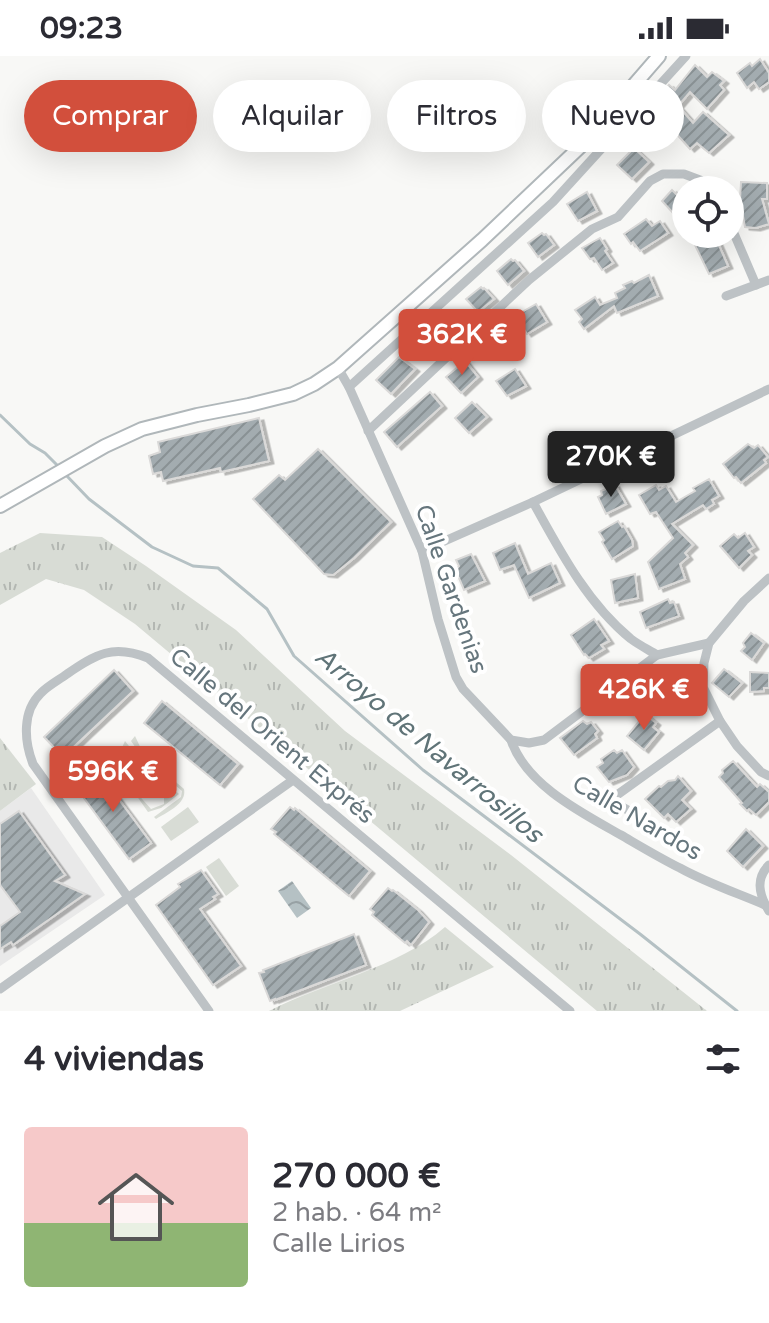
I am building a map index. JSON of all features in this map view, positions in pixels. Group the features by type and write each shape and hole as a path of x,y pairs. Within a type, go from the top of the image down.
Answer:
{"main road":[{"path":"0,506 105,446 142,429 293,394 338,368 482,240 581,146 659,56"}],"street":[{"path":"349,387 553,202 686,56"},
{"path":"368,431 529,280 592,229 618,217 650,181 663,174 689,176"},
{"path":"740,248 756,285"},
{"path":"726,296 769,280"},
{"name":"Calle Gardenias","path":"338,368 422,551 456,677 463,689 511,740"},
{"path":"422,551 533,502 769,389"},
{"path":"533,502 569,568 597,605 631,639 657,655"},
{"path":"769,578 744,601 709,643 703,687 720,721 745,755 769,776"},
{"path":"511,740 529,743 544,740 657,655 709,643"},
{"name":"Calle del Orient Exprés","path":"209,1011 33,764 27,750 25,736 28,717 41,693 93,657 108,651 134,652 148,658 570,1011"},
{"path":"661,829 610,800 720,721"},
{"name":"Calle Nardos","path":"511,740 522,761 571,808 682,870 767,908"},
{"path":"0,989 293,780"},
{"name":"Calle Nardos","path":"767,908 759,880 769,865"}],"shaded area":[{"path":"31,788 105,895 0,966 0,811"}],"green space":[{"path":"40,533 102,537 236,630 345,731 511,855 707,1011 597,1011 135,624 84,590 46,579 0,605 0,553"},
{"path":"135,736 144,755 184,789 179,803 156,819 154,817 181,797 182,791 143,758 131,741"},
{"path":"0,738 36,784 0,811"},
{"path":"125,741 140,760 179,794 161,808 148,812 117,768 117,759","holes":["131,762 147,767 164,786 164,804 151,809 134,790 122,769"]},
{"path":"188,807 199,822 171,841 161,827"},
{"path":"219,858 239,886 226,896 206,867"},
{"path":"445,927 494,967 400,1011 269,1011 383,964"}],"water":[{"path":"292,881 311,908 297,918 278,891"}],"building":[{"path":"760,59 769,73 769,82 759,89 754,82 747,88 737,73"},
{"path":"695,65 707,77 712,72 724,81 720,85 724,90 707,109 690,92 684,99 683,80"},
{"path":"703,112 729,135 709,153 697,143 690,149 684,142 684,113 693,123"},
{"path":"630,152 638,152 649,162 632,179 617,165"},
{"path":"744,182 767,183 767,199 762,199 769,224 745,227"},
{"path":"672,190 672,212 662,201"},
{"path":"587,192 597,211 578,221 567,204"},
{"path":"646,219 652,226 660,221 668,233 640,251 624,234"},
{"path":"542,233 554,245 538,257 528,243"},
{"path":"600,238 613,263 602,270 582,248"},
{"path":"696,248 720,248 728,266 709,274"},
{"path":"511,259 524,271 508,285 497,271"},
{"path":"649,275 658,296 617,313 614,306 584,329 579,322 582,319 575,310 595,297 600,305 617,298 615,293 625,288 623,285"},
{"path":"481,287 494,299 478,312 466,299"},
{"path":"536,304 547,322 527,334 515,316"},
{"path":"447,317 460,328 445,343 433,330"},
{"path":"399,357 415,369 391,394 376,380"},
{"path":"465,361 478,377 461,393 446,377"},
{"path":"515,369 526,386 507,396 496,381"},
{"path":"430,392 442,406 397,447 384,432"},
{"path":"472,402 487,417 469,433 455,418"},
{"path":"259,418 269,461 163,481 161,472 153,474 149,456 160,452 158,442"},
{"path":"748,444 754,448 758,445 768,457 764,460 766,463 741,483 723,464"},
{"path":"318,449 391,522 333,575 324,574 253,499 279,475 285,480"},
{"path":"709,479 719,496 712,500 714,504 706,509 703,505 672,524 693,545 685,553 688,557 680,564 685,579 659,589 648,562 673,538 656,512 650,514 639,495 656,485 659,490 666,486 676,502"},
{"path":"615,485 626,504 606,514 598,497 602,495 601,491"},
{"path":"618,521 624,526 633,546 612,559 599,532"},
{"path":"745,533 754,547 748,551 752,555 739,568 720,546 734,534 738,538"},
{"path":"515,543 528,574 551,563 560,583 529,598 514,565 500,570 493,553"},
{"path":"471,554 485,581 464,590 454,572 459,566 456,560"},
{"path":"635,574 638,598 615,603 611,580"},
{"path":"668,599 670,603 674,602 679,616 646,628 640,612"},
{"path":"594,619 609,641 601,645 604,649 589,658 571,635"},
{"path":"751,633 764,643 752,660 741,651"},
{"path":"724,669 742,683 729,697 712,683"},
{"path":"114,670 133,691 63,757 44,737"},
{"path":"681,671 692,691 675,703 673,699 665,703 656,685"},
{"path":"750,672 769,673 769,688 750,692"},
{"path":"162,701 238,764 220,785 144,723"},
{"path":"645,714 656,723 653,727 659,732 644,750 627,736"},
{"path":"583,721 587,724 591,722 598,731 595,734 597,738 574,755 560,738"},
{"path":"614,750 617,753 622,750 634,767 627,775 609,782 597,767 603,763 601,759"},
{"path":"733,761 757,787 760,784 769,792 769,802 756,815 740,804 719,777"},
{"path":"97,770 151,843 129,859 75,786"},
{"path":"678,776 691,791 682,800 691,809 676,822 668,814 664,818 645,799 659,786"},
{"path":"290,807 370,871 349,896 274,834 276,832 271,829"},
{"path":"19,811 65,875 55,881 85,894 13,945 11,942 0,949 0,926 20,912 0,885 0,824"},
{"path":"746,829 763,846 743,867 727,851"},
{"path":"201,870 218,894 200,909 241,966 213,985 156,905 180,887 178,884"},
{"path":"388,888 429,922 411,945 372,915 374,912 370,909"},
{"path":"354,934 366,965 270,1001 259,973"}],"waterway":[{"name":"Arroyo de Navarrosillos","path":"0,415 60,468"},
{"name":"Arroyo de Navarrosillos","path":"65,474 89,499 152,547 193,566 218,568 267,609 294,656 423,770 737,1011"}]}
